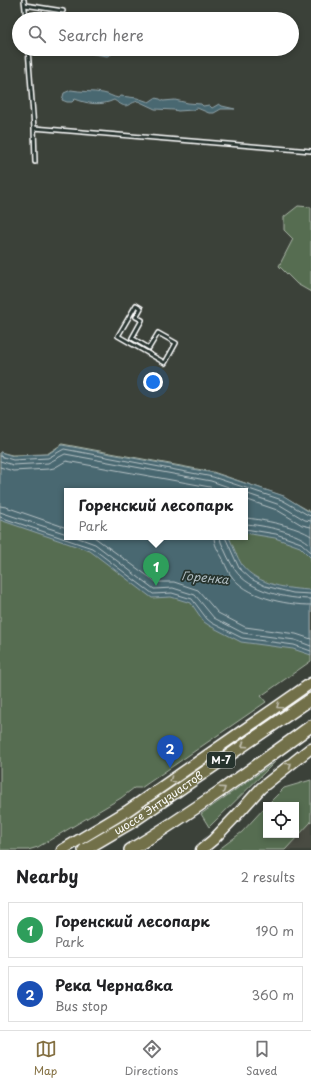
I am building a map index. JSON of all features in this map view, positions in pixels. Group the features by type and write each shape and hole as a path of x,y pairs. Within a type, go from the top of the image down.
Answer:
{"highway":[{"name":"шоссе Энтузиастов","path":"84,850 132,822 311,699"},
{"name":"шоссе Энтузиастов","path":"130,850 179,819 311,726"}],"main road":[{"path":"62,850 127,811 311,683"},
{"path":"201,850 213,840 261,788 309,750"}],"lane":[{"path":"24,0 25,12"},
{"path":"25,6 63,10"},
{"path":"28,56 35,162"},
{"path":"34,128 311,151"},
{"path":"136,305 141,308 136,317 142,320 132,338 149,348 158,333 176,343 165,363 118,336 136,305"}],"shaded area":[{"path":"311,822 311,850 285,850 296,838 299,838 299,835"}],"green space":[{"path":"298,206 311,207 311,292 297,284 279,266 293,239 284,230 284,217"},
{"path":"62,444 213,472 283,496 311,512 311,661 261,696 266,702 141,788 134,788 121,798 38,847 28,850 0,850 0,452 12,455 47,454"},
{"path":"275,762 209,827 201,814"},
{"path":"311,780 311,822 299,835 299,802 270,802 284,788"},
{"path":"263,809 263,838 296,838 285,850 218,850 242,832"}],"water":[{"path":"71,90 103,93 118,98 121,96 137,98 149,102 155,98 163,101 175,100 201,104 203,106 209,105 212,108 219,104 235,109 221,109 214,113 209,113 197,108 193,110 178,111 155,109 138,101 124,106 114,100 99,104 75,99 72,102 62,100 64,93"},
{"name":"Горенка","path":"62,445 214,473 284,496 311,513 311,558 300,547 275,538 248,534 248,488 64,488 64,540 230,540 242,565 248,572 256,577 274,585 311,590 311,655 293,649 241,642 204,622 191,603 171,597 152,598 90,551 0,520 0,452 13,456 48,454"}],"place":[{"name":"Горенский лесопарк","path":"156,586"},
{"name":"Река Чернавка","path":"170,768"}]}
